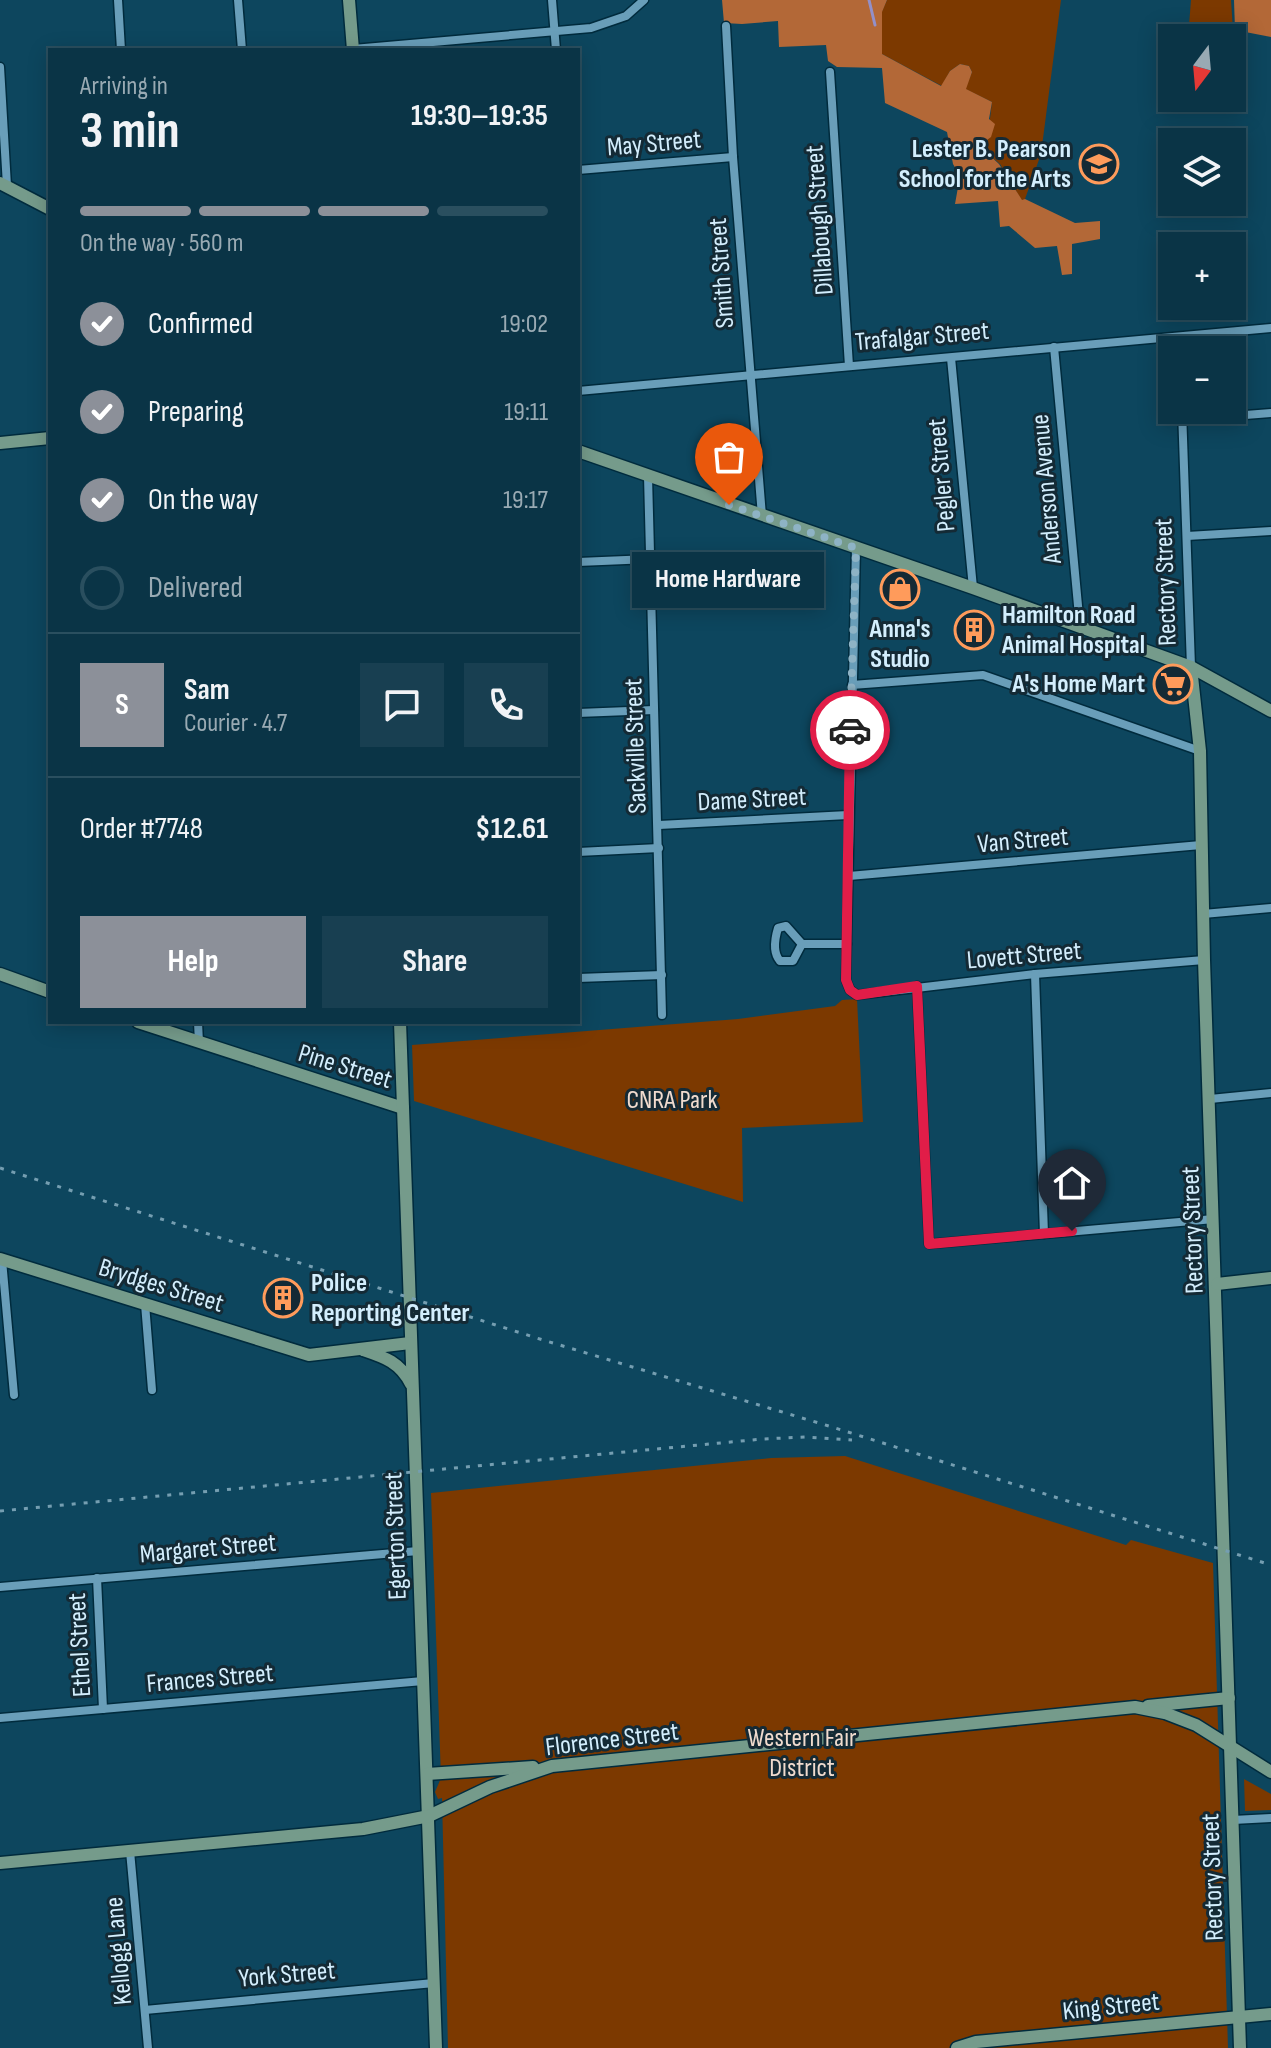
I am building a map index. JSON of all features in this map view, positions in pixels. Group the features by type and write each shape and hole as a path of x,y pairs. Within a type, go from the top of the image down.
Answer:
{"street":[{"path":"118,0 121,48"},
{"path":"238,0 242,48"},
{"path":"349,0 353,48"},
{"path":"552,0 556,48"},
{"path":"373,48 591,28 626,16 644,0"},
{"name":"Smith Street","path":"726,26 733,157 762,516"},
{"path":"0,67 3,185 48,208"},
{"name":"Dillabough Street","path":"830,72 849,366"},
{"name":"May Street","path":"580,170 733,157"},
{"name":"Trafalgar Street","path":"1189,336 1271,328"},
{"name":"Trafalgar Street","path":"580,391 1158,339"},
{"name":"Anderson Avenue","path":"1054,347 1080,627"},
{"name":"Pegler Street","path":"951,358 973,588"},
{"path":"1246,414 1271,413"},
{"name":"Rectory Street","path":"1182,424 1191,667 1200,751 1204,960 1240,2048"},
{"path":"0,443 48,438"},
{"path":"580,452 1191,667 1271,711"},
{"name":"Sackville Street","path":"648,476 662,1015"},
{"path":"1187,536 1271,531"},
{"path":"802,944 793,961 780,961 776,956 778,928 786,926 802,944 847,944 856,548"},
{"path":"580,562 650,559"},
{"path":"852,685 983,675 1200,751"},
{"path":"580,713 654,710"},
{"name":"Dame Street","path":"659,825 848,815"},
{"name":"Van Street","path":"849,876 1201,845"},
{"path":"580,852 659,848"},
{"path":"1203,914 1271,908"},
{"name":"Lovett Street","path":"847,944 846,980 850,990 857,995 1035,974 1204,960"},
{"path":"0,974 48,991"},
{"path":"1035,974 1044,1234"},
{"path":"580,978 662,975"},
{"path":"917,986 929,1244 1214,1219"},
{"name":"Pine Street","path":"144,1024 403,1108"},
{"path":"198,1024 199,1043"},
{"name":"Egerton Street","path":"400,1024 436,2048"},
{"path":"1210,1099 1271,1093"},
{"path":"1,1260 14,1395"},
{"name":"Brydges Street","path":"1,1260 309,1355 410,1343"},
{"path":"1217,1284 1271,1278"},
{"path":"145,1304 152,1390"},
{"path":"356,1348 392,1360 412,1386"},
{"name":"Margaret Street","path":"0,1587 418,1551"},
{"name":"Ethel Street","path":"97,1578 103,1709"},
{"name":"Frances Street","path":"0,1718 423,1681"},
{"path":"1135,1707 1229,1698"},
{"name":"Florence Street","path":"0,1863 363,1829 429,1816 490,1787 552,1766 1135,1707 1165,1713 1196,1725 1230,1748"},
{"path":"1230,1748 1271,1772"},
{"path":"427,1774 552,1766"},
{"path":"1233,1820 1271,1818"},
{"name":"Kellogg Lane","path":"130,1851 148,2048"},
{"name":"York Street","path":"145,2010 434,1983"},
{"name":"King Street","path":"957,2048 976,2042 1271,2014"}],"green space":[{"path":"887,0 1061,0 1041,154 1025,199 1022,201 1000,164 986,152 992,102 965,89 972,72 969,66 960,64 950,71 942,86 882,54 882,11"},
{"path":"1191,0 1231,0 1233,24 1189,24"},
{"name":"CNRA Park","path":"857,999 863,1122 742,1128 743,1202 414,1101 412,1045 738,1019 835,1006 842,1000"},
{"name":"Western Fair District","path":"845,1456 1126,1545 1131,1540 1213,1563 1228,2048 448,2048 442,1798 438,1799 435,1792 441,1778 431,1493 771,1458"},
{"path":"1244,1779 1271,1794 1271,1810 1245,1811"}],"shaded area":[{"path":"722,0 887,0 882,12 882,54 941,86 950,71 960,64 969,66 972,72 966,89 992,102 989,119 995,124 987,140 986,152 999,164 1022,200 1075,223 1100,221 1100,239 1072,244 1072,274 1062,275 1057,246 1035,248 1009,226 1000,227 998,201 955,204 960,176 953,164 947,132 885,103 882,68 837,67 828,61 826,45 779,47 778,21 724,23"},
{"path":"1234,0 1271,0 1271,37 1246,32 1246,24 1235,24"}],"waterway":[{"path":"869,0 875,25"}],"railway":[{"path":"0,1168 1271,1565"},
{"path":"0,1511 762,1439 806,1437 852,1440"}],"way so far":[{"path":"729,505 856,548 850,730"}],"place":[{"name":"Lester B. Pearson School for the Arts","path":"1099,164"},
{"name":"Home Hardware","path":"729,505"},
{"name":"Anna's Studio","path":"900,589"},
{"name":"Hamilton Road Animal Hospital","path":"974,630"},
{"name":"A's Home Mart","path":"1173,684"},
{"name":"Police Reporting Center","path":"283,1298"}],"route":[{"path":"850,730 846,980 850,990 857,995 917,986 929,1244 1072,1231"}]}
